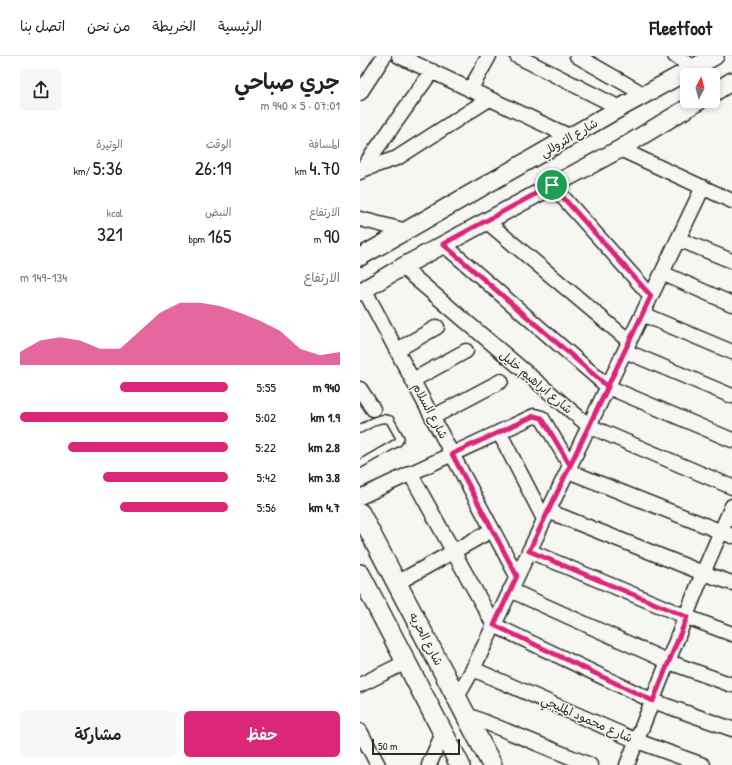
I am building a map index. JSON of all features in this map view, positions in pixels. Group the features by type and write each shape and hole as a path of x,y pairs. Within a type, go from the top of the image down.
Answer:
{"main road":[{"name":"شارع الحريه","path":"360,513 492,765"},
{"path":"360,574 460,765"}],"street":[{"path":"360,93 384,56"},
{"path":"399,56 571,137"},
{"path":"470,90 489,56"},
{"path":"517,56 620,108"},
{"path":"578,56 645,95"},
{"path":"675,56 695,68"},
{"name":"شارع التروللي","path":"695,68 715,56"},
{"path":"361,172 432,71"},
{"name":"شارع التروللي","path":"360,256 407,231 620,108 680,76"},
{"path":"720,89 732,81"},
{"path":"361,172 398,158 489,99"},
{"path":"362,290 443,244 620,149 687,108"},
{"path":"620,149 732,201"},
{"path":"552,185 651,296"},
{"path":"590,765 461,705 473,669 703,187"},
{"path":"360,220 407,231"},
{"path":"486,221 627,346 732,396"},
{"path":"678,239 732,261"},
{"path":"443,244 608,387 732,440"},
{"name":"شارع ابراهيم خليل","path":"402,267 589,426 732,487"},
{"path":"662,273 732,304"},
{"name":"شارع السلام","path":"362,290 397,350 517,576"},
{"path":"642,314 732,352"},
{"path":"397,350 437,327"},
{"path":"413,380 466,351"},
{"path":"433,417 501,381"},
{"path":"360,389 373,409"},
{"path":"360,497 530,417 538,416 542,418 569,468 727,534"},
{"path":"499,432 546,515 732,583"},
{"path":"410,474 494,625 653,701 732,729"},
{"path":"627,765 704,573 727,534 732,506"},
{"path":"397,583 492,530"},
{"path":"529,551 687,617 732,634"},
{"path":"510,590 669,662 732,685"},
{"path":"360,686 406,662"},
{"name":"شارع محمود المليجي","path":"473,669 637,741 704,765"},
{"path":"360,731 378,765"},
{"path":"429,765 443,733"}],"lane":[{"path":"360,429 380,419 387,418 390,420 400,438 398,442 360,464"}],"route":[{"path":"552,185 443,244 608,387 529,551 687,617 653,701 494,625 517,576 452,454 530,417 538,416 542,418 570,465 608,387 651,296 552,185"}]}
